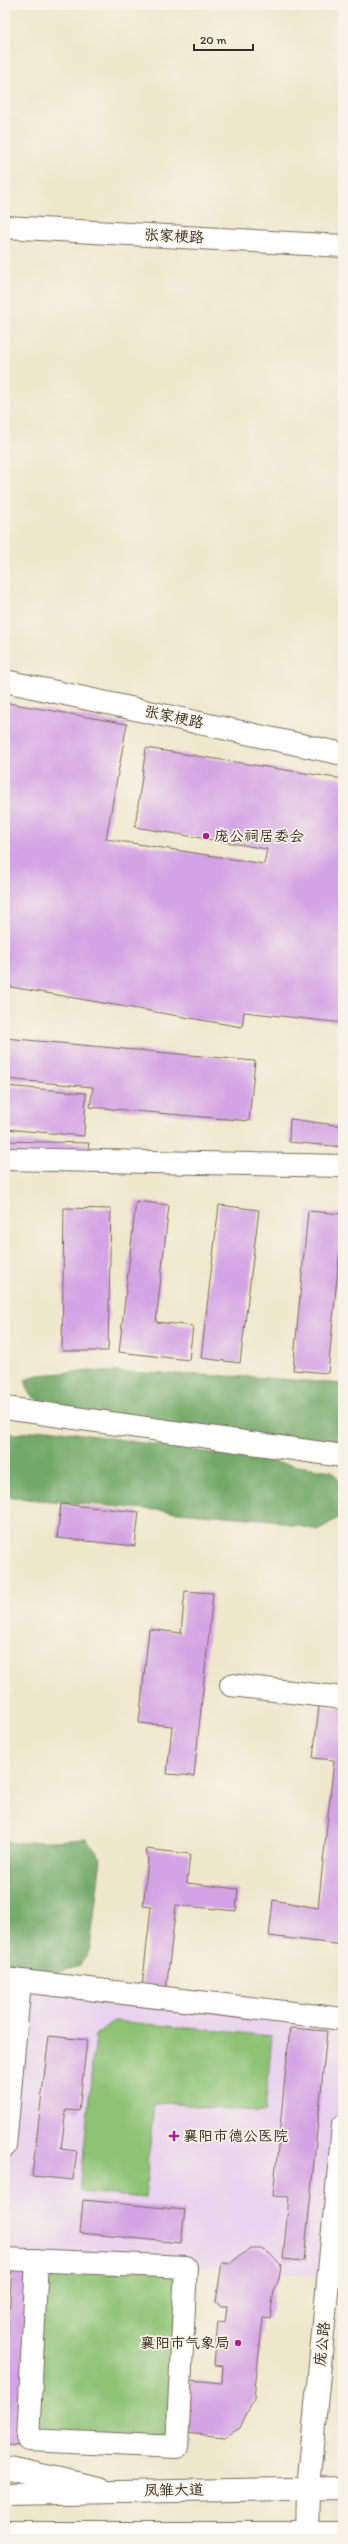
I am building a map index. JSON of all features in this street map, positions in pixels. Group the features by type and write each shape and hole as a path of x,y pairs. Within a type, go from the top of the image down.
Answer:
{"street":[{"name":"张家梗路","path":"5,227 343,246"},
{"name":"张家梗路","path":"5,681 343,754"},
{"path":"5,1159 343,1166"},
{"path":"5,1408 343,1456"},
{"path":"231,1685 343,1698"},
{"path":"5,2146 12,1980 343,2019"},
{"name":"庞公路","path":"307,2537 308,2488 343,2126"},
{"path":"5,2259 38,2260 186,2267 177,2447 28,2440 38,2260"},
{"path":"5,2467 115,2491"},
{"name":"凤雏大道","path":"5,2494 343,2488"},
{"path":"5,2533 105,2536 307,2537 343,2533"}],"shaded area":[{"name":"襄阳市德公医院","path":"20,1981 343,2019 343,2126 329,2276 186,2267 5,2259 5,2146"}],"green space":[{"path":"89,1371 255,1377 343,1384 343,1449 53,1409 30,1395 25,1380 37,1375"},
{"path":"49,1429 332,1471 343,1486 338,1518 318,1530 271,1520 5,1497 5,1431 16,1434"},
{"path":"86,1839 101,1858 90,1949 80,1966 51,1974 5,1966 5,1841 15,1843"},
{"path":"114,2021 272,2036 265,2112 154,2102 145,2198 80,2192 95,2035"},
{"path":"37,2260 186,2267 177,2447 28,2440"}],"building":[{"path":"8,703 127,724 106,839 264,864 267,849 135,827 146,748 343,779 343,1023 244,1012 242,1027 5,986 5,720"},
{"path":"5,1038 255,1061 249,1121 90,1107 93,1087 5,1079"},
{"path":"5,1086 86,1093 84,1136 5,1129"},
{"path":"290,1119 343,1126 343,1147 289,1142"},
{"path":"5,1141 89,1143 87,1155 5,1154"},
{"path":"136,1201 169,1205 156,1322 193,1326 189,1360 119,1352"},
{"path":"219,1205 259,1210 240,1363 201,1358"},
{"path":"64,1208 111,1209 108,1351 62,1351"},
{"path":"308,1211 343,1214 328,1373 293,1370"},
{"path":"61,1504 139,1512 135,1546 57,1538"},
{"path":"185,1591 213,1593 194,1776 167,1774 172,1726 139,1723 149,1629 181,1633"},
{"path":"319,1706 343,1709 343,1945 269,1936 273,1900 318,1908 334,1760 313,1758"},
{"path":"146,1849 190,1854 187,1883 238,1889 236,1911 176,1905 166,1991 142,1988 151,1907 143,1906 148,1860"},
{"path":"290,2028 327,2031 304,2261 283,2259 289,2197 273,2196"},
{"path":"49,2036 87,2040 79,2111 66,2110 61,2149 77,2151 73,2180 32,2176"},
{"path":"83,2200 185,2210 181,2243 80,2233"},
{"name":"襄阳市气象局","path":"250,2249 261,2249 270,2254 281,2266 279,2279 274,2290 270,2319 263,2318 254,2398 240,2428 225,2437 185,2433 191,2380 222,2383 223,2366 214,2365 218,2321 225,2322 227,2307 221,2307 216,2302 222,2262 230,2263"},
{"path":"12,2267 32,2268 21,2446 5,2445 5,2379"}],"place":[{"name":"庞公祠居委会","path":"206,836"},
{"name":"襄阳市德公医院","path":"174,2136"},
{"name":"襄阳市气象局","path":"238,2343"}]}
